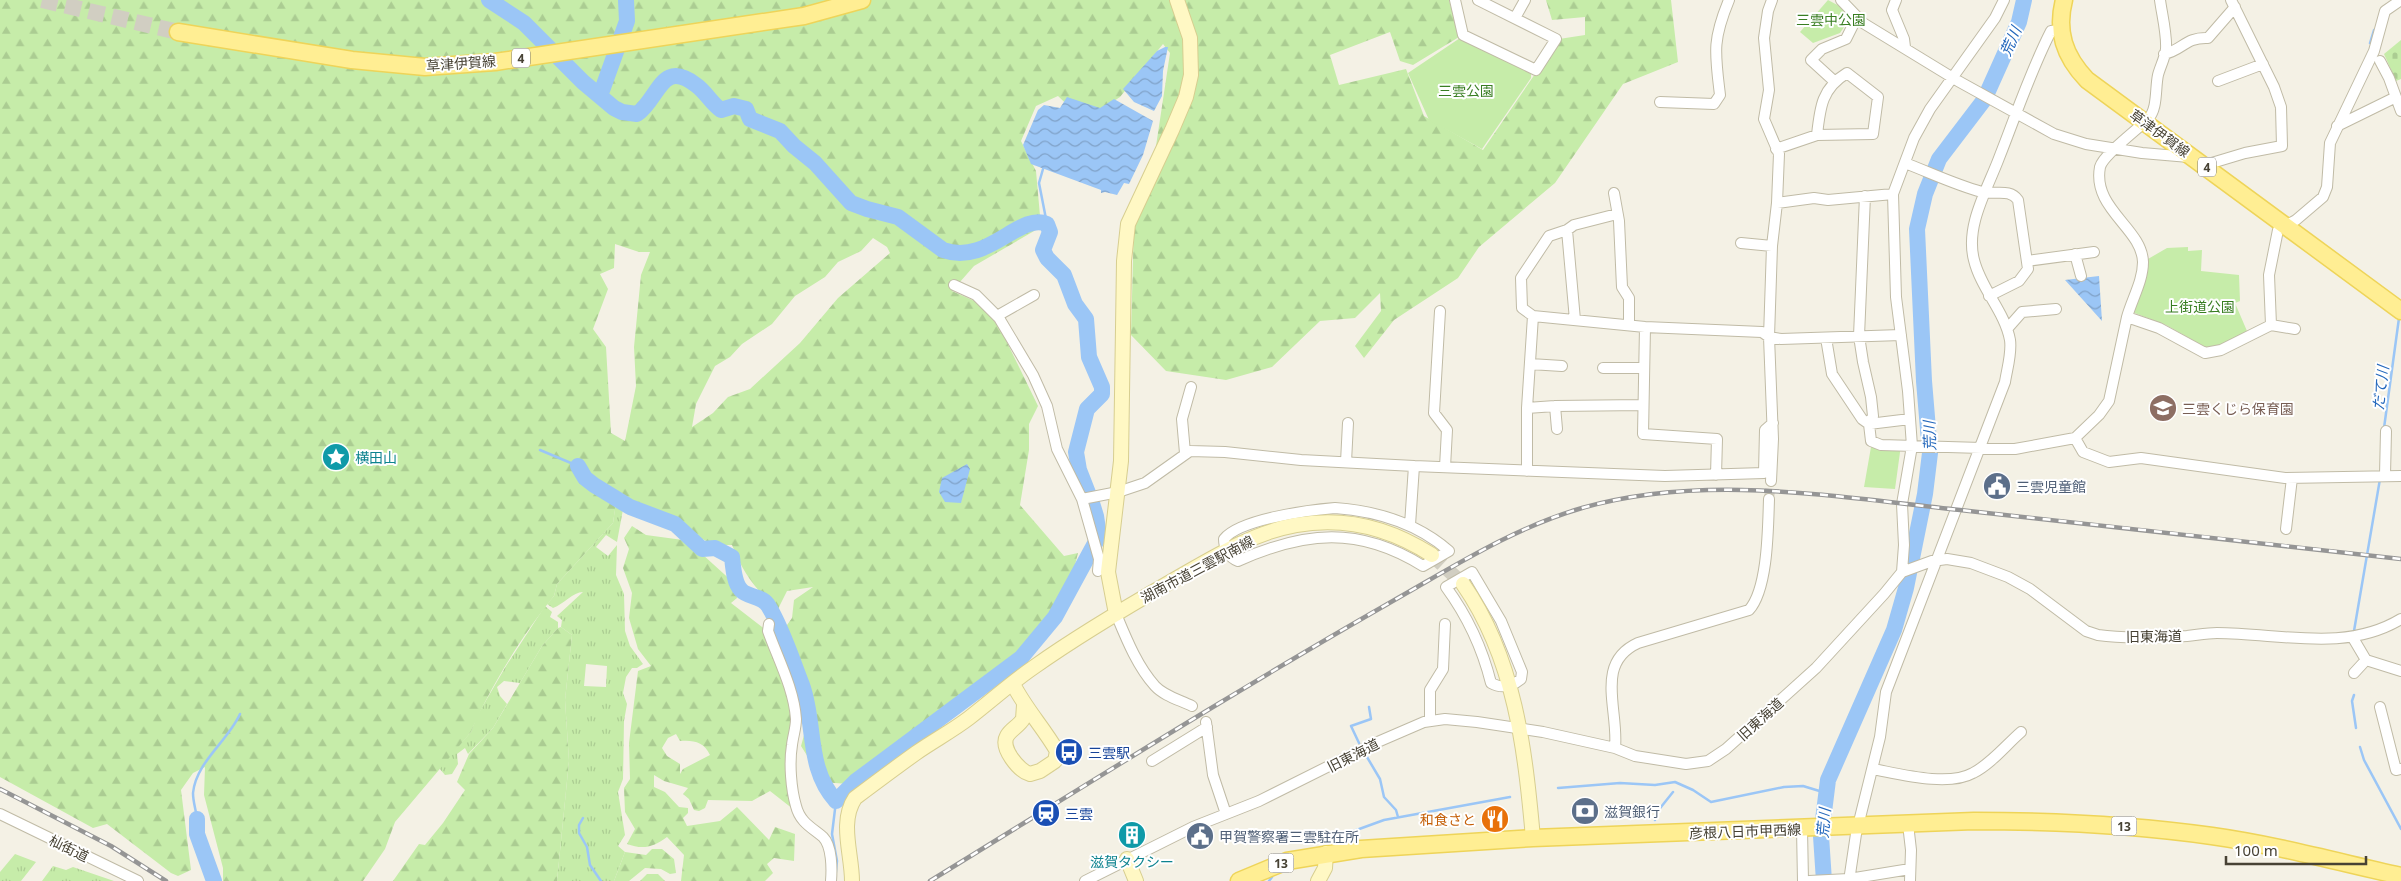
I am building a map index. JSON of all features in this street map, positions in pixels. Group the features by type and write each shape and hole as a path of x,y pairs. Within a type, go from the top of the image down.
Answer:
{"main road":[{"name":"草津伊賀線","path":"178,32 352,60 425,67 495,62 804,16 862,0"},
{"name":"草津伊賀線","path":"2064,0 2060,17 2060,30 2065,48 2077,70 2093,85 2287,225 2399,309"},
{"name":"彦根八日市甲西線","path":"1239,881 1280,863 1326,853 1361,849 1533,838 2041,821 2129,826 2254,843 2401,876"}],"street":[{"path":"1177,0 1190,38 1191,75 1186,97 1128,224 1124,261 1121,443 1118,492 1108,572 1116,614 1131,647 1155,686 1169,696 1192,706"},
{"path":"1455,0 1464,35 1536,70 1556,39 1478,0"},
{"path":"1515,18 1524,0"},
{"path":"1660,102 1714,104 1720,95 1714,46 1718,25 1729,0"},
{"path":"1770,481 1773,423 1770,337 1772,246 1777,203 1779,154 1764,119 1769,90 1764,38 1768,11 1772,0"},
{"path":"1896,0 1892,10 1904,39 1904,47"},
{"path":"1902,572 1904,545 1902,504 1915,446 1910,419 1896,297 1893,194 1914,138 1930,109 1955,79 1995,18 2004,0"},
{"path":"1866,196 1859,336 1862,362 1871,397 1873,416 1869,424 1870,441 1881,445 2016,448 2075,438 2099,415 2109,401 2127,317 2142,273 2143,262 2138,244 2113,212 2103,193 2100,167 2105,158 2149,118 2154,106 2158,75 2166,50 2160,0"},
{"path":"2271,325 2269,275 2278,230 2296,220 2323,197 2327,187 2330,143 2374,51 2385,11 2401,0"},
{"path":"1845,1 1863,23 1955,79 2016,111 2054,134 2086,144 2199,161 2282,146 2281,107 2263,64 2233,4 2208,38 2196,38 2172,53 2164,54"},
{"path":"1834,81 1811,60 1822,49 1846,40 1857,17"},
{"path":"1847,880 1873,768 1886,692 1934,561 2005,382 2010,342 2007,329 1989,296 1974,261 1972,242 1984,192 1999,158 2034,64 2051,31 2060,30"},
{"path":"2380,61 2401,111"},
{"path":"2218,81 2263,64"},
{"path":"1776,149 1817,135 1873,134 1878,97 1847,73 1834,81 1826,90 1817,135"},
{"path":"2337,126 2396,97"},
{"path":"1905,163 1984,192 2009,193 2018,200 2028,269 2019,281 1989,296"},
{"path":"1614,193 1622,287 1629,298 1629,325"},
{"path":"1777,203 1814,198 1828,200 1893,194"},
{"path":"1617,214 1574,224 1567,230 1549,236 1521,278 1522,308 1533,316 1645,327 1762,332 1770,337 1781,340 1900,335"},
{"path":"1567,230 1575,320"},
{"path":"1741,242 1772,246"},
{"path":"2027,261 2094,252"},
{"path":"2076,254 2081,276"},
{"path":"954,285 976,296 997,316 1033,375 1047,406 1057,450 1082,499 1099,558 1098,571"},
{"path":"997,316 1034,295"},
{"path":"2007,329 2022,312 2056,309"},
{"path":"1440,311 1434,413 1447,430 1445,467"},
{"path":"1527,471 1527,408 1533,316"},
{"path":"2127,317 2159,328 2204,353 2221,350 2271,325 2295,328"},
{"path":"1645,327 1643,434 1716,439 1716,475"},
{"path":"1826,338 1832,374 1862,418 1869,424 1910,419"},
{"path":"1530,364 1562,366"},
{"path":"1603,368 1644,368"},
{"path":"1185,453 1182,419 1191,387"},
{"path":"1527,408 1643,405"},
{"path":"1555,406 1557,429"},
{"path":"1346,462 1348,423"},
{"path":"1082,499 1118,492 1145,483 1164,471 1185,453 1205,450 1301,460 1527,471 1664,476 1764,473 1765,430 1773,423"},
{"path":"2385,475 2386,431"},
{"path":"2075,438 2083,452 2108,462 2140,458 2292,478 2401,476"},
{"path":"1410,525 1414,466"},
{"path":"2286,529 2292,478"},
{"path":"1615,748 1612,681 1615,662 1627,648 1638,643 1749,610 1755,603 1760,590 1768,531 1770,499"},
{"path":"1307,510 1355,510 1410,525 1438,541 1449,551 1423,566 1384,545 1362,539 1340,537 1322,536 1283,543 1238,561 1233,560 1226,550 1224,539 1228,534 1254,524 1307,510"},
{"name":"湖南市道三雲駅南線","path":"852,881 847,822 849,807 855,798 1013,684 1032,668 1116,614 1226,550 1260,536 1295,525 1344,522 1386,530 1408,540 1432,555"},
{"name":"旧東海道","path":"1085,881 1127,859 1259,801 1381,740 1430,721 1445,719 1543,732 1615,748 1635,756 1686,764 1708,761 1741,736 1816,668 1902,572 1934,561 1947,559 1971,564 2008,577 2030,589 2086,631 2098,636 2187,636 2215,632 2326,639 2353,638 2373,633 2401,619"},
{"path":"1472,572 1501,621 1522,672 1521,680 1509,686 1498,687 1491,683 1476,636 1446,587 1472,572"},
{"path":"1463,584 1492,635 1509,686 1520,729 1533,838"},
{"path":"769,624 768,631 791,696 796,716 796,729 791,746 794,801 798,814 804,823 824,838 829,850 831,881"},
{"path":"1430,721 1430,690 1443,669 1445,624"},
{"path":"2353,638 2366,660 2401,670"},
{"path":"2354,673 2366,660"},
{"path":"1013,684 1024,705 1031,711 1057,751 1055,760 1040,771 1030,774 1020,769 1007,748 1005,741 1007,736 1019,725 1024,713 1024,705"},
{"path":"2380,707 2396,770 2401,769"},
{"path":"1019,725 1032,727 1046,734"},
{"path":"1152,761 1207,725 1212,775 1226,814"},
{"path":"1873,768 1914,777 1961,777 1974,773 2021,732"},
{"name":"杣街道","path":"0,814 138,881"},
{"path":"1908,824 1911,850 1910,881"},
{"path":"1809,828 1808,881 1847,880 1910,869"},
{"path":"1318,881 1325,868 1326,853"},
{"path":"1127,859 1136,881"}],"green space":[{"path":"0,0 1449,0 1459,37 1413,65 1400,61 1390,32 1330,55 1339,85 1406,69 1424,116 1483,150 1559,39 1585,35 1585,17 1552,20 1546,0 1671,0 1678,62 1623,84 1555,183 1479,247 1458,278 1394,320 1364,358 1355,346 1381,311 1380,293 1355,318 1320,321 1272,367 1226,380 1166,371 1131,335 1134,221 1150,186 1170,53 1163,44 1120,97 1084,121 1058,96 1036,106 1021,141 1036,171 1041,227 974,266 952,291 979,303 1000,328 1038,406 1029,424 1029,450 1020,505 1064,556 1078,553 1071,579 1059,610 1037,642 876,766 849,784 821,782 814,776 808,757 801,746 806,728 805,701 777,639 792,618 794,600 813,587 787,591 778,609 751,580 732,545 714,545 665,520 654,510 623,496 616,503 613,523 557,584 554,596 519,643 497,680 471,732 395,822 385,849 363,881 223,881 223,868 204,795 205,767 193,773 181,790 191,870 178,876 171,873 107,824 93,828 0,777","holes":["873,238 887,247 890,253 838,298 800,343 750,389 728,397 713,413 692,427 696,404 715,366 730,357 742,344 772,324 795,296 825,277 838,262 861,251","615,244 639,252 650,252 641,275 634,347 636,386 625,441 611,433 606,347 593,329 608,289 600,274 614,268"]},
{"name":"三雲中公園","path":"1828,0 1843,8 1848,21 1840,33 1813,43 1800,32"},
{"name":"三雲公園","path":"1460,38 1531,71 1531,78 1482,149 1429,120 1408,73"},
{"path":"2401,40 2401,79 2396,81 2384,54"},
{"name":"上街道公園","path":"2188,247 2188,251 2202,250 2201,271 2239,275 2240,301 2235,303 2247,331 2223,344 2205,347 2166,325 2132,312 2148,259 2167,248"},
{"path":"1901,445 1895,489 1864,487 1871,447"},
{"path":"623,495 631,499 624,504 617,542 606,535 596,547 608,556 617,545 616,575 624,594 625,631 630,646 643,664 637,668 632,668 626,677 623,693 627,704 624,721 623,779 618,792 625,835 618,846 625,852 614,881 557,881 569,761 565,700 572,635 561,627 562,620 557,616 583,592 576,594 553,608 547,604 554,596 557,584 613,523 616,502","holes":["586,664 607,666 606,687 584,686"]},
{"path":"632,526 646,535 683,540 691,544 735,584 737,598 731,603 766,630 779,668 799,696 792,729 793,809 770,791 752,801 708,800 705,808 699,811 694,810 689,799 683,794 688,788 664,781 654,775 654,787 665,792 679,807 688,808 688,813 683,818 687,826 720,821 737,807 769,840 775,827 795,834 794,861 774,858 767,864 773,873 765,881 681,881 684,855 667,837 658,843 643,847 627,844 635,829 625,812 624,788 630,779 629,743 638,671 651,666 638,649 629,618 632,593 623,568 629,549 624,538","holes":["676,734 680,741 698,743 705,747 710,755 683,769 680,774 680,764 667,756 662,748 668,738"]},
{"path":"545,606 552,612 550,617 558,622 558,628 542,646 520,683 504,681 497,687 500,696 507,704 493,728 468,754 465,748 457,754 458,764 452,774 445,775 439,768 471,732 477,716 506,666"},
{"path":"561,627 572,635 565,700 569,761 557,881 393,881 419,844 425,845 443,823 465,790 457,782 469,754 493,728 542,646"},
{"path":"652,849 662,849 674,859 676,873 670,874 661,869 645,868 629,881 614,881 625,852 646,855"},
{"path":"15,854 36,862 21,881 0,881 0,872"},
{"path":"53,866 66,870 73,867 114,881 42,881"},
{"path":"647,874 658,874 665,881 640,881"}],"water":[{"path":"1168,47 1163,71 1162,96 1154,111 1134,102 1123,89 1157,51"},
{"path":"1067,97 1100,108 1114,99 1153,121 1143,155 1129,184 1124,183 1117,195 1101,193 1101,190 1031,164 1023,145 1038,110 1044,105 1060,108"},
{"path":"2099,276 2102,321 2065,280"},
{"path":"967,464 970,469 961,503 945,502 939,492 942,478"}],"waterway":[{"path":"489,0 524,23 583,82 614,108 622,112 637,114 668,78 675,76 684,78 700,88 721,110 734,106 746,109 750,119 780,131 794,146 815,163 851,203 898,217 943,250 959,253 974,251 988,246 1025,225 1036,222 1047,224 1050,232 1043,250 1047,258 1064,275 1075,304 1086,319 1089,357 1102,387 1102,394 1087,409 1076,452 1079,470 1088,493"},
{"path":"600,96 627,21 626,0"},
{"name":"荒川","path":"1824,881 1821,836 1828,780 1894,630 1906,588 1925,494 1930,453 1924,381 1917,229 1925,194 1939,159 1984,100 2019,22 2024,0"},
{"name":"だて川","path":"2370,43 2374,30"},
{"path":"1043,169 1039,183 1047,224"},
{"name":"だて川","path":"2384,428 2399,318"},
{"path":"540,450 578,466"},
{"path":"578,466 585,478 630,507 675,524 702,549 715,548 732,557 734,574 739,587 744,593 759,598 766,603 783,635 806,700 820,774 826,788 836,801 856,781 1021,658 1055,617 1099,536 1092,503"},
{"name":"だて川","path":"2354,631 2380,479"},
{"name":"だて川","path":"2354,695 2352,701 2356,728"},
{"path":"1359,743 1351,726 1371,719 1369,707"},
{"path":"197,819 193,796 195,782 200,771 235,724 240,714"},
{"name":"だて川","path":"2360,747 2364,760 2401,829"},
{"path":"1364,752 1380,779 1384,797 1396,810 1398,817"},
{"path":"1558,788 1620,783 1655,785 1675,782 1693,790 1711,802 1784,787 1803,786 1826,793"},
{"path":"1655,820 1657,812 1673,792"},
{"path":"1297,842 1329,840 1384,820 1510,797"},
{"path":"835,881 837,861 832,834 836,801"},
{"path":"583,818 579,825 579,833 587,847 590,865 601,881"},
{"path":"197,819 197,834 214,881"},
{"path":"1269,881 1272,877"}],"tunnel":[{"path":"42,0 178,32"},
{"path":"1769,499 1771,481"},
{"path":"1432,555 1463,584"}],"railway":[{"path":"930,881 1217,705 1460,562 1532,526 1582,508 1629,498 1676,492 1723,490 1771,491 1818,494 2401,559"},
{"path":"0,789 111,846 166,881"}],"place":[{"name":"三雲くじら保育園","path":"2163,408"},
{"name":"横田山","path":"336,457"},
{"name":"三雲児童館","path":"1997,486"},
{"name":"三雲駅","path":"1069,752"},
{"name":"滋賀銀行","path":"1585,811"},
{"name":"三雲","path":"1046,813"},
{"name":"和食さと","path":"1495,819"},
{"name":"滋賀タクシー","path":"1132,835"},
{"name":"甲賀警察署三雲駐在所","path":"1200,836"}]}
